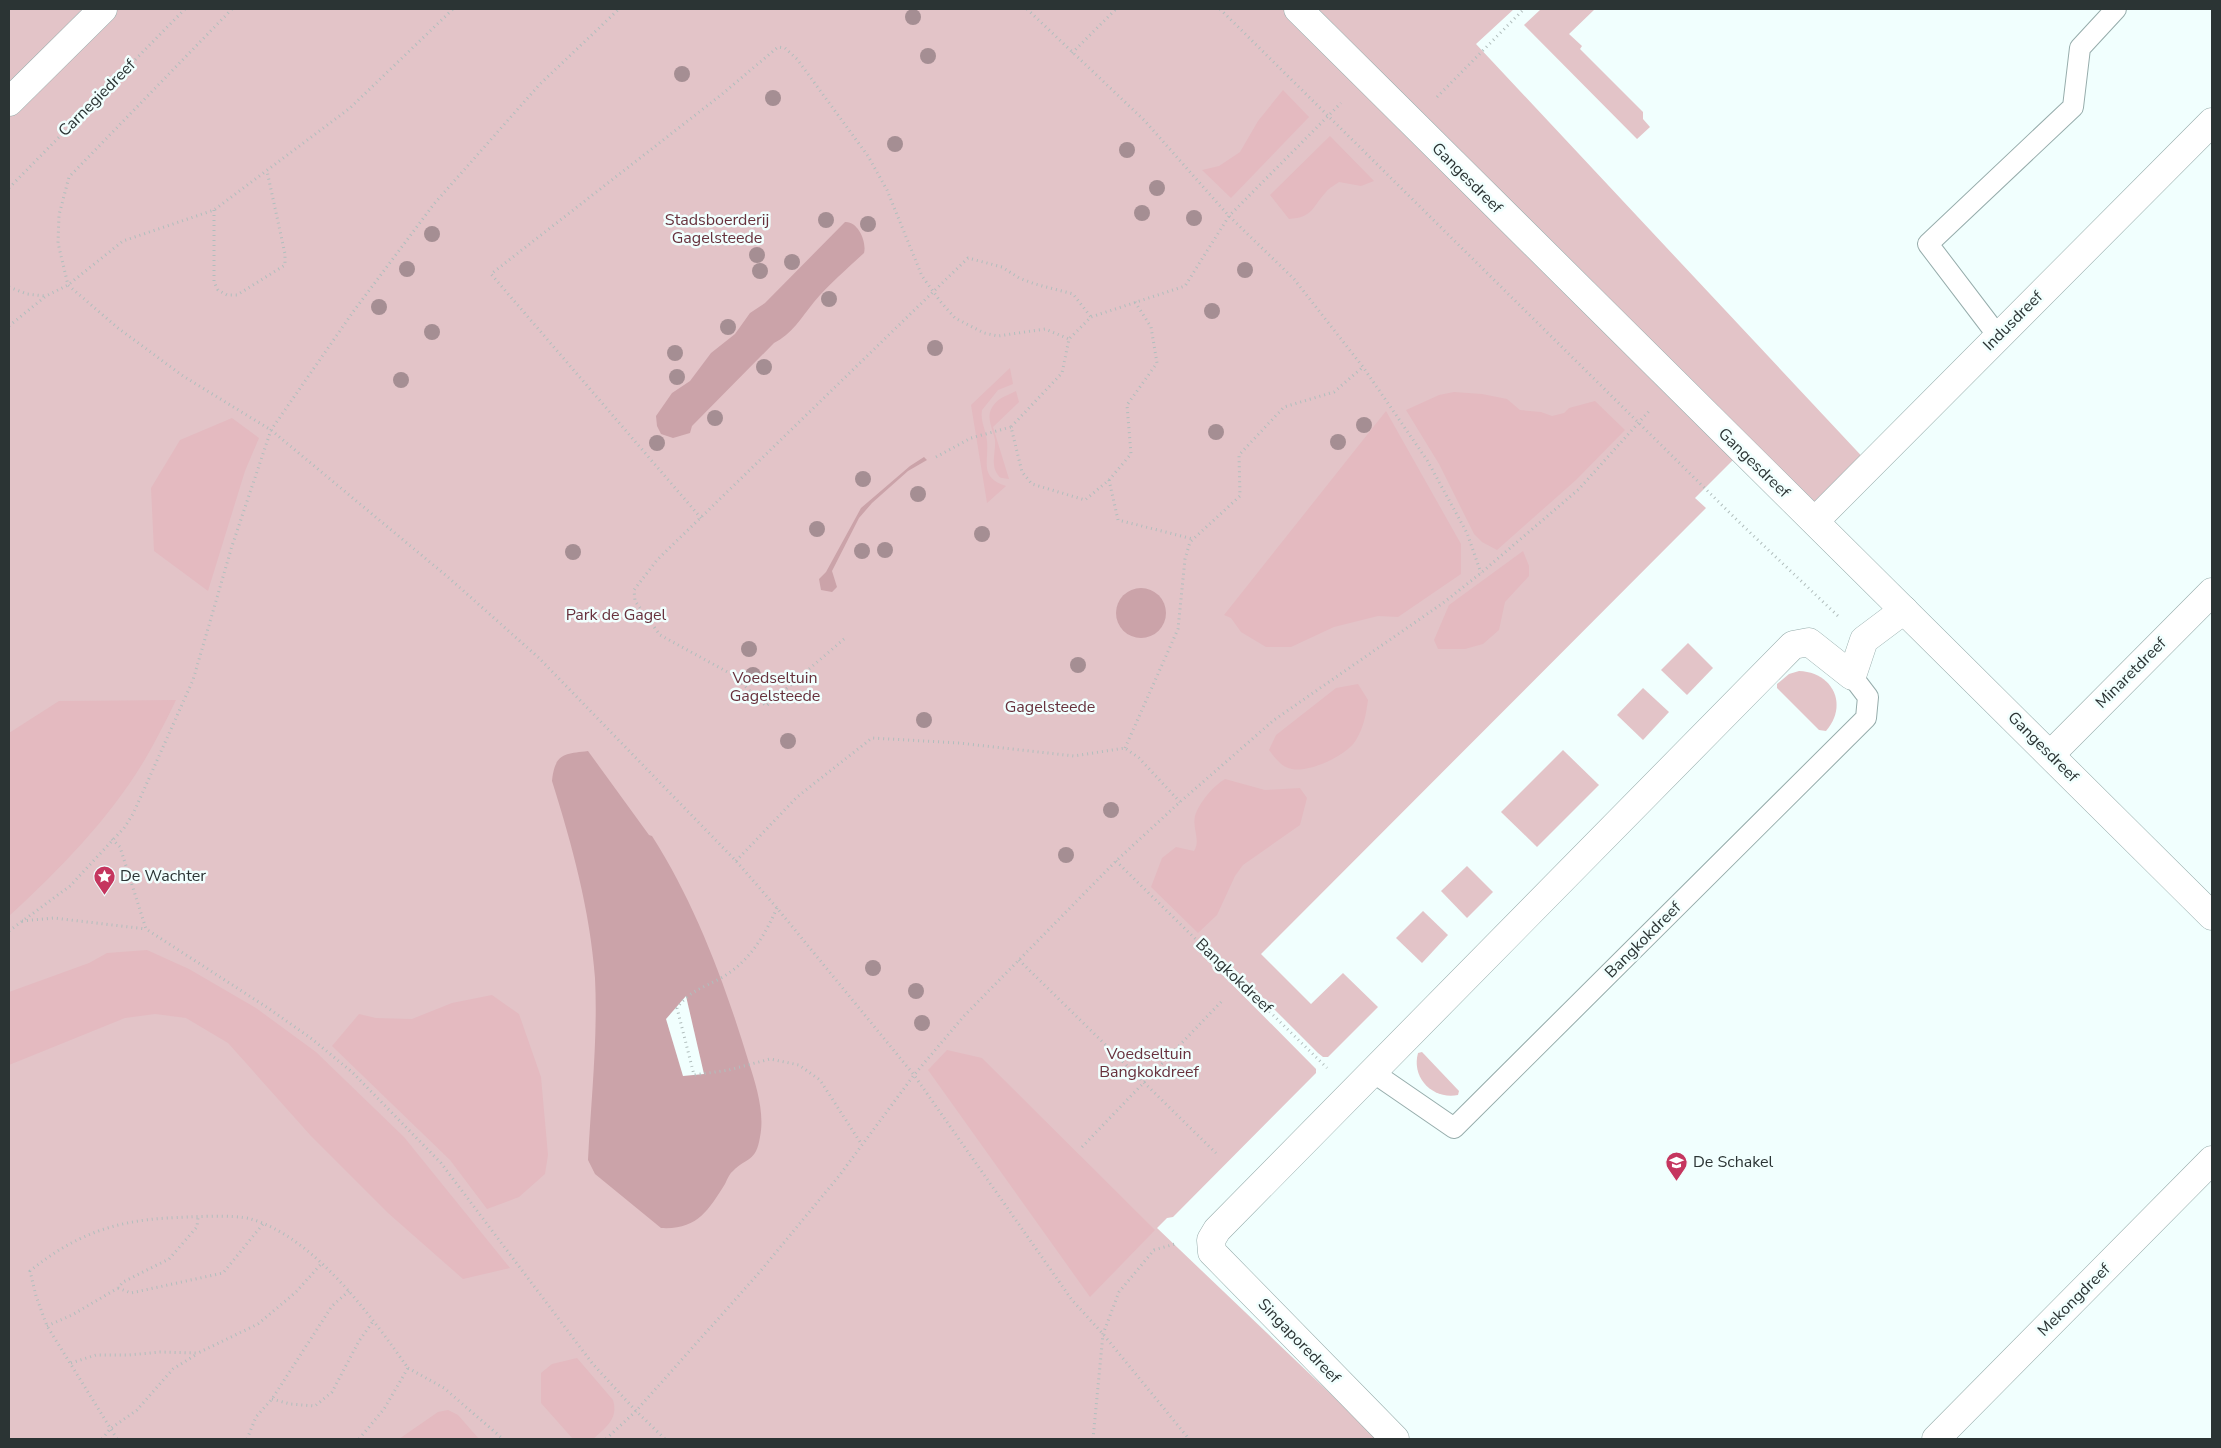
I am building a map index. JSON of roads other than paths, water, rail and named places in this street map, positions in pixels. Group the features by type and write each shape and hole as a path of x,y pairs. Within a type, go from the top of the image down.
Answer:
{"street":[{"path":"9,102 103,9"},
{"name":"Gangesdreef","path":"1298,9 1411,123 2051,754 2212,916"},
{"name":"Indusdreef","path":"1815,521 2212,122"},
{"name":"Minaretdreef","path":"2051,754 2212,592"},
{"path":"1852,676 1864,640 1904,610"},
{"name":"Bangkokdreef","path":"1211,1240 1217,1230 1352,1092 1374,1073 1793,645 1809,642 1852,676"},
{"name":"Mekongdreef","path":"1936,1439 2212,1160"},
{"name":"Singaporedreef","path":"1211,1240 1212,1252 1395,1439"}],"lane":[{"path":"1998,336 1928,244 2073,107 2080,48 2116,9"},
{"name":"Bangkokdreef","path":"1374,1073 1454,1128 1866,718 1868,698 1852,676"}],"place":[{"name":"De Wachter","path":"104,895"},
{"name":"De Schakel","path":"1677,1181"}],"park label":[{"name":"Stadsboerderij Gagelsteede","path":"717,229"},
{"name":"Park de Gagel","path":"616,615"},
{"name":"Voedseltuin Gagelsteede","path":"775,687"},
{"name":"Gagelsteede","path":"1050,707"},
{"name":"Voedseltuin Bangkokdreef","path":"1149,1063"}]}
